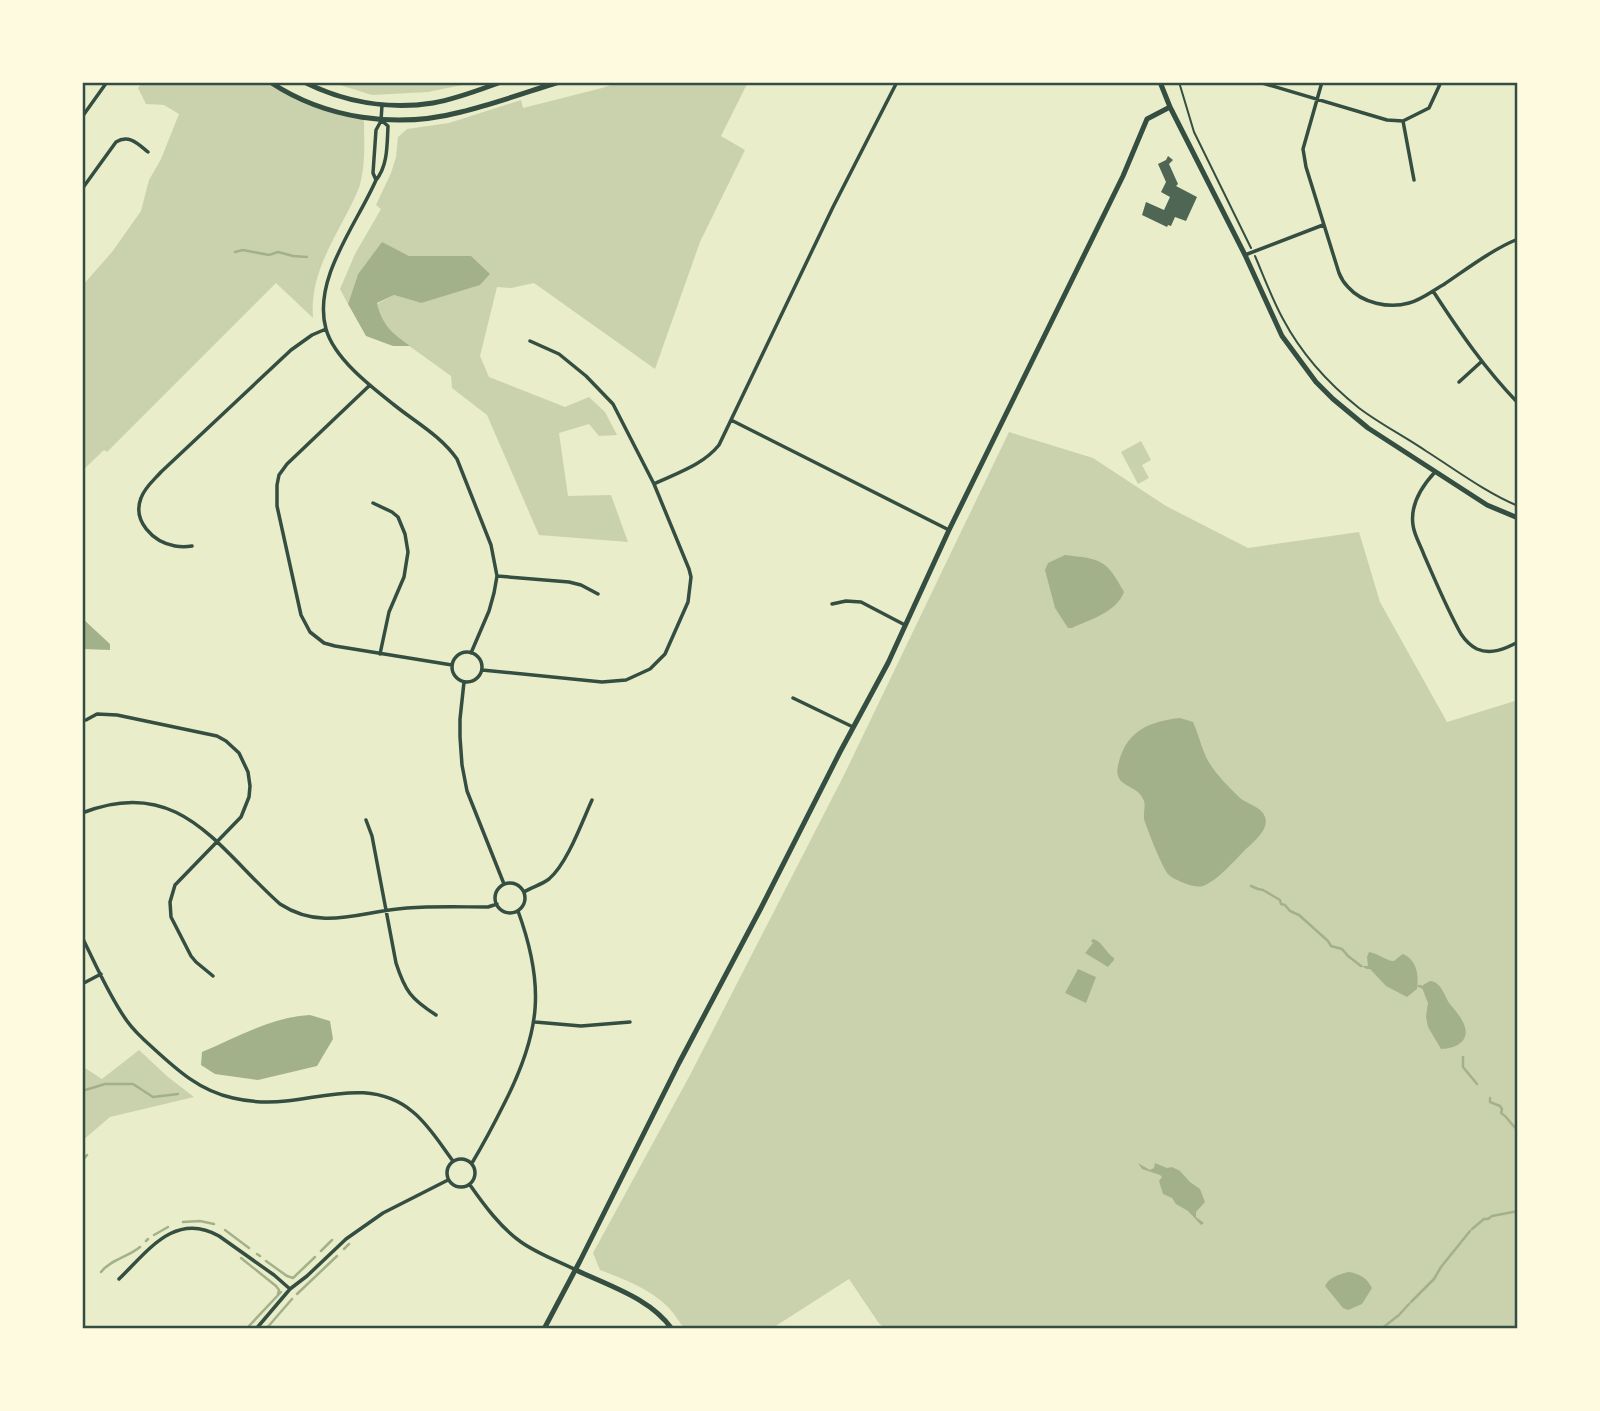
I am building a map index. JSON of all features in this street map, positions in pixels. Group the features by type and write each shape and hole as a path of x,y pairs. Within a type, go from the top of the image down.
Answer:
{"main road":[{"path":"270,82 295,98 324,108 382,121 460,113 559,82"},
{"path":"304,82 320,90 361,102 404,106 458,97 501,82"},
{"path":"1160,82 1282,336 1316,382 1368,428 1487,505 1518,518"},
{"path":"544,1329 888,663 949,530 1123,176 1144,124 1170,107"},
{"path":"576,1270 646,1304 672,1329"}],"street":[{"path":"82,117 107,82"},
{"path":"654,484 711,455 719,444 832,207 897,82"},
{"path":"1258,82 1387,120 1403,121 1429,108 1441,82"},
{"path":"1322,82 1303,149 1306,167 1339,274 1348,287 1360,297 1387,305 1414,302 1503,245 1518,239"},
{"path":"376,180 373,173 376,127 382,121 382,105"},
{"path":"382,121 388,126 381,175 376,180 329,276 324,304 326,329 341,356 370,385 436,435 453,453 462,471 491,545 497,576 489,611 471,653"},
{"path":"1403,121 1414,180"},
{"path":"82,189 116,142 122,138 130,138 148,152"},
{"path":"1245,255 1323,225"},
{"path":"1433,291 1481,362 1518,403"},
{"path":"192,547 166,544 148,531 139,512 141,496 161,472 291,350 326,329"},
{"path":"482,670 602,682 626,680 650,669 665,654 688,602 691,577 654,484 613,404 586,376 559,354 530,341"},
{"path":"1459,382 1481,362"},
{"path":"370,385 279,475 277,506 298,605 305,625 324,643 452,665"},
{"path":"731,420 949,530"},
{"path":"1436,472 1418,494 1413,527 1437,585 1463,637 1473,647 1497,651 1518,642"},
{"path":"373,503 398,517 408,552 404,577 389,612 380,653"},
{"path":"497,576 569,582 598,594"},
{"path":"832,604 861,602 905,625"},
{"path":"471,653 481,662 482,670 473,681 464,682 453,674 452,665 461,654 471,653"},
{"path":"464,682 460,719 464,778 467,792 504,884"},
{"path":"793,698 853,727"},
{"path":"86,720 97,714 117,715 205,733 226,741 239,753 248,772 250,786 249,797 241,817 175,885 171,893 172,917 191,956 213,976"},
{"path":"524,892 551,877 561,865 592,800"},
{"path":"82,813 113,804 139,802 167,808 202,827 273,898 308,917 328,919 422,907 488,907 497,904"},
{"path":"366,820 372,836 402,982 418,1004 436,1015"},
{"path":"504,884 517,885 524,892 525,900 517,911 503,911 497,904 496,895 504,884"},
{"path":"471,1163 520,1071 535,1022 536,989 532,958 517,911"},
{"path":"82,937 127,1021 192,1081 220,1094 259,1102 346,1092 368,1092 388,1097 407,1107 421,1119 453,1161"},
{"path":"82,984 101,974"},
{"path":"535,1022 581,1026 630,1022"},
{"path":"463,1159 471,1163 476,1170 475,1179 470,1185 460,1188 448,1180 447,1172 453,1161 463,1159"},
{"path":"256,1329 290,1289 346,1239 383,1213 448,1180"},
{"path":"470,1185 514,1237 576,1270"},
{"path":"119,1279 163,1236 175,1230 197,1228 219,1236 290,1289"}],"path":[{"path":"1179,82 1194,132 1250,246"},
{"path":"1256,260 1283,320 1301,348 1358,407 1482,488 1518,506"}],"shaded area":[{"path":"142,82 270,82 295,98 364,118 363,171 357,192 321,265 314,291 313,318 276,283 107,452 104,450 82,471 82,286 112,252 141,211 149,180 161,159 179,114 164,105 146,104 138,88"},
{"path":"330,82 477,82 428,92 372,95"},
{"path":"619,82 748,82 721,136 745,150 700,242 655,369 534,283 511,288 497,287 480,356 489,377 565,407 589,397 605,412 617,435 599,436 589,424 559,433 568,496 611,495 628,542 539,535 487,415 452,388 451,376 394,335 381,319 377,304 394,295 421,303 471,256 409,256 382,243 358,274 348,304 340,289 355,254 381,209 376,205 391,173 398,137 407,129 449,123 521,100 523,108"},
{"path":"382,242 409,256 471,256 490,274 480,285 421,303 394,295 377,303 389,328 410,346 393,346 366,336 348,304 358,274"},
{"path":"1009,432 1093,458 1166,506 1248,548 1359,532 1380,602 1447,722 1518,700 1518,1329 885,1329 849,1279 771,1329 685,1329 668,1307 653,1295 600,1270 593,1253 690,1075 845,773"},
{"path":"1141,441 1151,460 1142,465 1149,478 1138,484 1121,452"},
{"path":"1065,555 1101,563 1112,573 1124,592 1109,610 1072,628 1068,628 1055,608 1045,570 1048,563"},
{"path":"82,618 110,644 110,650 82,649"},
{"path":"1180,718 1193,722 1206,757 1221,779 1240,798 1261,811 1266,822 1259,836 1225,871 1200,887 1180,881 1166,872 1145,822 1142,796 1123,783 1117,774 1125,746 1137,732 1161,721"},
{"path":"1093,939 1114,958 1108,967 1085,953"},
{"path":"1369,952 1392,961 1403,954 1408,957 1416,968 1417,989 1407,997 1386,986 1370,969 1361,966 1368,966"},
{"path":"1078,969 1096,977 1086,1003 1065,993"},
{"path":"1430,981 1440,987 1465,1028 1464,1038 1452,1047 1441,1049 1428,1027 1428,1003 1422,988"},
{"path":"310,1015 330,1021 333,1039 317,1066 258,1080 215,1074 201,1065 202,1052 268,1024"},
{"path":"139,1050 194,1097 110,1117 82,1141 82,1066 102,1079"},
{"path":"1138,1163 1150,1170 1155,1163 1167,1168 1172,1167 1200,1189 1205,1202 1196,1212 1196,1217 1204,1223 1201,1225 1188,1211 1163,1194 1159,1181 1162,1177 1142,1169"},
{"path":"1349,1272 1363,1277 1372,1288 1362,1304 1348,1310 1343,1308 1325,1286 1332,1278"}],"building":[{"path":"1168,156 1173,160 1169,164 1178,184 1176,186 1197,197 1186,221 1175,217 1171,226 1167,227 1142,215 1146,202 1164,210 1170,197 1161,192 1166,182 1158,164"}],"waterway":[{"path":"235,252 243,250 269,255 278,252 307,257"},
{"path":"1251,886 1280,900 1281,904 1299,915 1331,946 1342,949 1361,966"},
{"path":"1463,1057 1463,1067 1477,1084"},
{"path":"82,1091 105,1084 133,1084 153,1097 178,1094"},
{"path":"1490,1098 1490,1102 1500,1106 1501,1113 1518,1130"},
{"path":"82,1161 87,1155"},
{"path":"1472,1229 1484,1219 1518,1211"},
{"path":"183,1222 214,1224"},
{"path":"154,1235 168,1227"},
{"path":"225,1230 249,1248"},
{"path":"1411,1302 1434,1279 1470,1231"},
{"path":"321,1251 332,1240"},
{"path":"344,1249 349,1244"},
{"path":"101,1272 109,1264 140,1247"},
{"path":"297,1294 337,1256"},
{"path":"266,1261 293,1278 315,1257"},
{"path":"241,1258 276,1286 278,1294"},
{"path":"249,1326 281,1292"},
{"path":"266,1329 292,1299"},
{"path":"1381,1329 1409,1304"}]}
